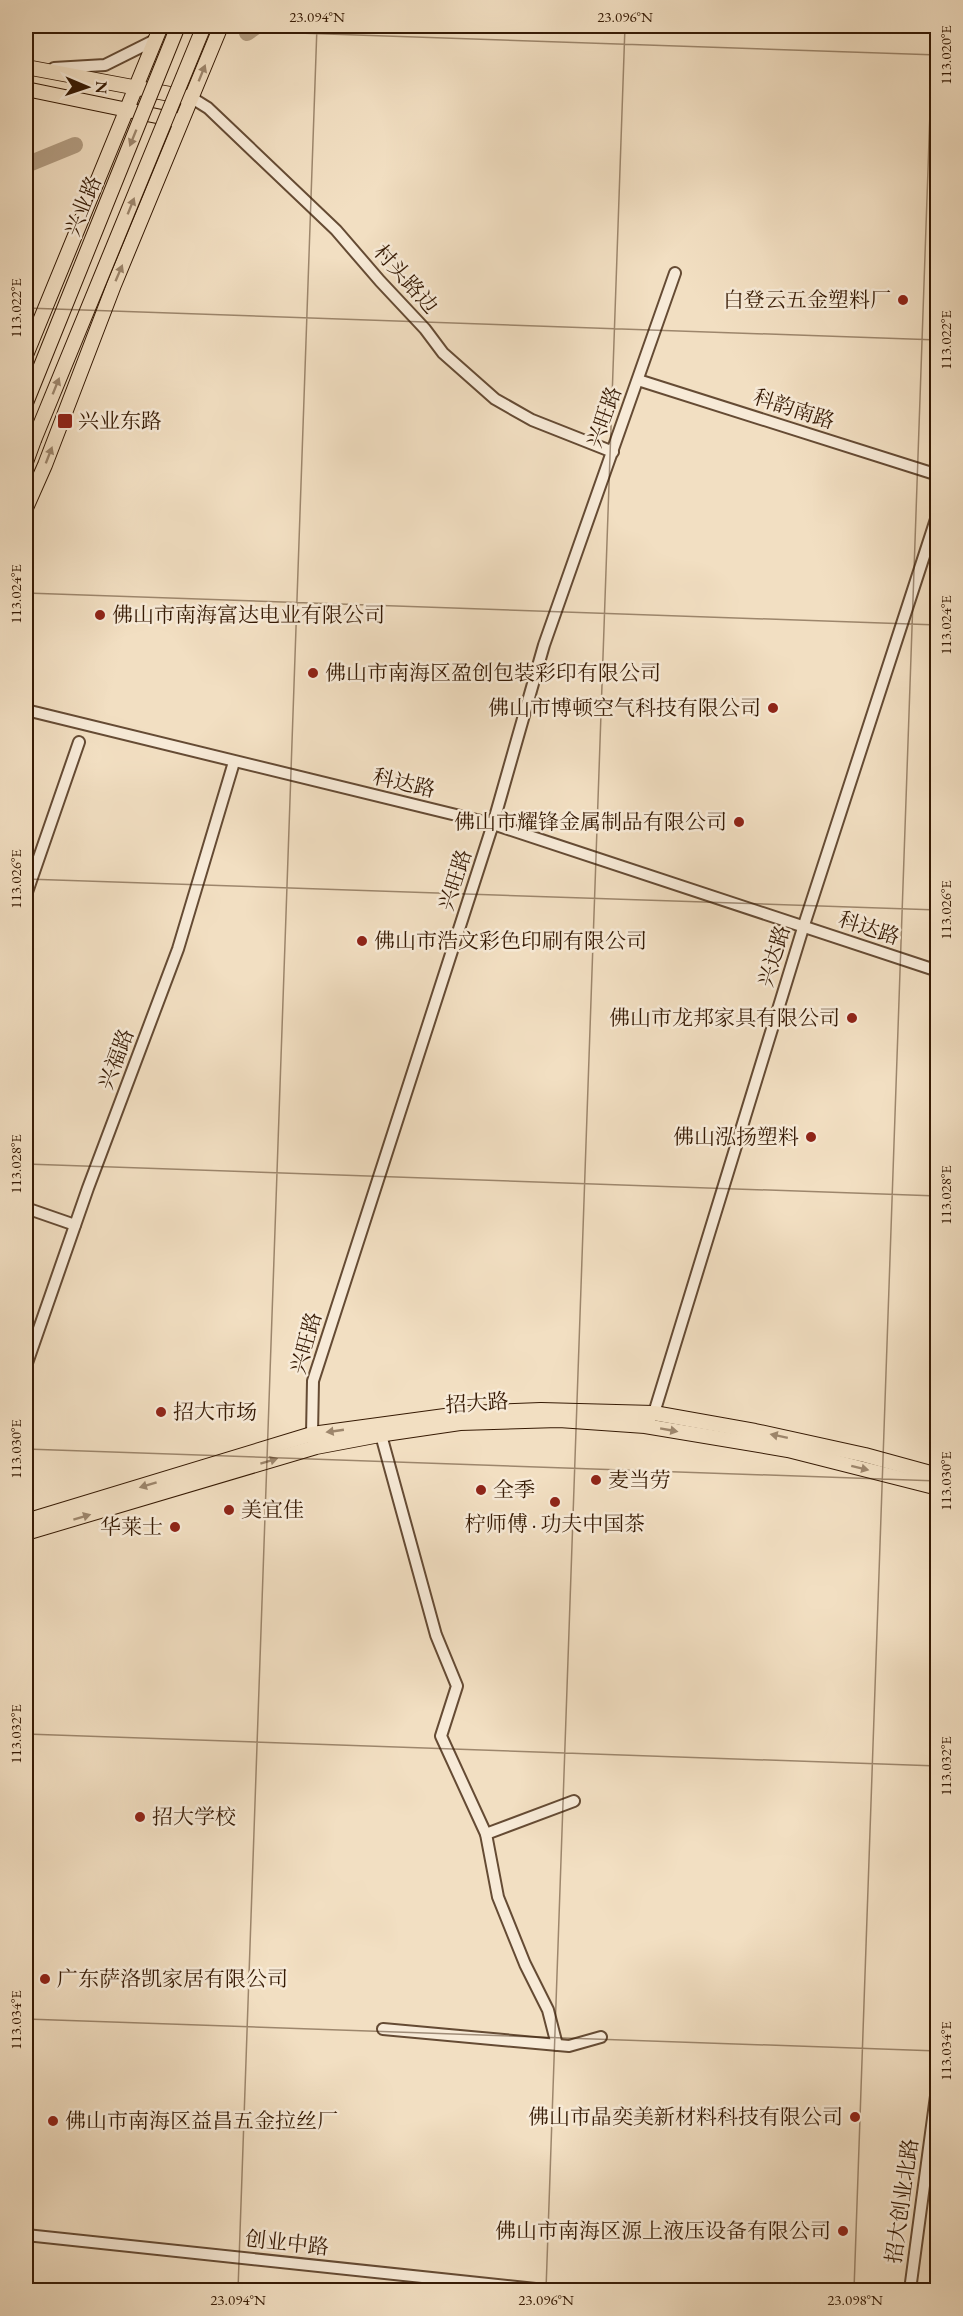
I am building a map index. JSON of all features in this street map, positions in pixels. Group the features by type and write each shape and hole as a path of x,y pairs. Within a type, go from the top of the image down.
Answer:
{"main road":[{"path":"26,355 71,240 161,26"},
{"name":"兴业路","path":"26,403 178,26"},
{"path":"26,462 204,26"},
{"path":"26,508 45,465 114,285 221,26"},
{"path":"26,67 192,98"},
{"path":"26,89 182,121"},
{"name":"招大路","path":"26,1521 314,1440 466,1413 541,1410 654,1413 854,1452 938,1475"},
{"name":"招大路","path":"26,1533 314,1440 381,1435 460,1423 559,1420 645,1426 788,1450 938,1488"}],"street":[{"path":"40,69 105,65 155,40"},
{"name":"村头路边","path":"192,98 208,108 336,230 425,329 443,353 495,399 532,420 613,452"},
{"name":"兴旺路","path":"314,1440 313,1381 493,824 544,645 675,273"},
{"name":"科韵南路","path":"638,380 938,475"},
{"name":"兴达路","path":"645,1426 654,1413 803,927 938,513"},
{"name":"科达路","path":"26,710 493,824 938,971"},
{"path":"26,895 79,742"},
{"name":"兴福路","path":"26,1366 29,1348 178,949 234,762"},
{"path":"26,1208 75,1225"},
{"path":"381,1435 436,1635 458,1686 441,1736 486,1834 498,1897 525,1964 548,2010 557,2045"},
{"path":"486,1834 574,1802"},
{"path":"383,2029 569,2046 601,2037"},
{"name":"招大创业北路","path":"910,2290 938,2081"},
{"name":"创业中路","path":"26,2235 545,2290"}],"waterway":[{"path":"247,33 257,26"},
{"path":"26,165 75,145"}],"place":[{"name":"白登云五金塑料厂","path":"903,300"},
{"name":"兴业东路","path":"65,421"},
{"name":"佛山市南海富达电业有限公司","path":"100,615"},
{"name":"佛山市南海区盈创包装彩印有限公司","path":"313,673"},
{"name":"佛山市博顿空气科技有限公司","path":"773,708"},
{"name":"佛山市耀锋金属制品有限公司","path":"739,822"},
{"name":"佛山市浩文彩色印刷有限公司","path":"362,941"},
{"name":"佛山市龙邦家具有限公司","path":"852,1018"},
{"name":"佛山泓扬塑料","path":"811,1137"},
{"name":"招大市场","path":"161,1412"},
{"name":"麦当劳","path":"596,1480"},
{"name":"全季","path":"481,1490"},
{"name":"柠师傅 · 功夫中国茶","path":"555,1502"},
{"name":"美宜佳","path":"229,1510"},
{"name":"华莱士","path":"175,1527"},
{"name":"招大学校","path":"140,1817"},
{"name":"广东萨洛凯家居有限公司","path":"45,1979"},
{"name":"佛山市晶奕美新材料科技有限公司","path":"855,2117"},
{"name":"佛山市南海区益昌五金拉丝厂","path":"53,2121"},
{"name":"佛山市南海区源上液压设备有限公司","path":"843,2231"}]}
